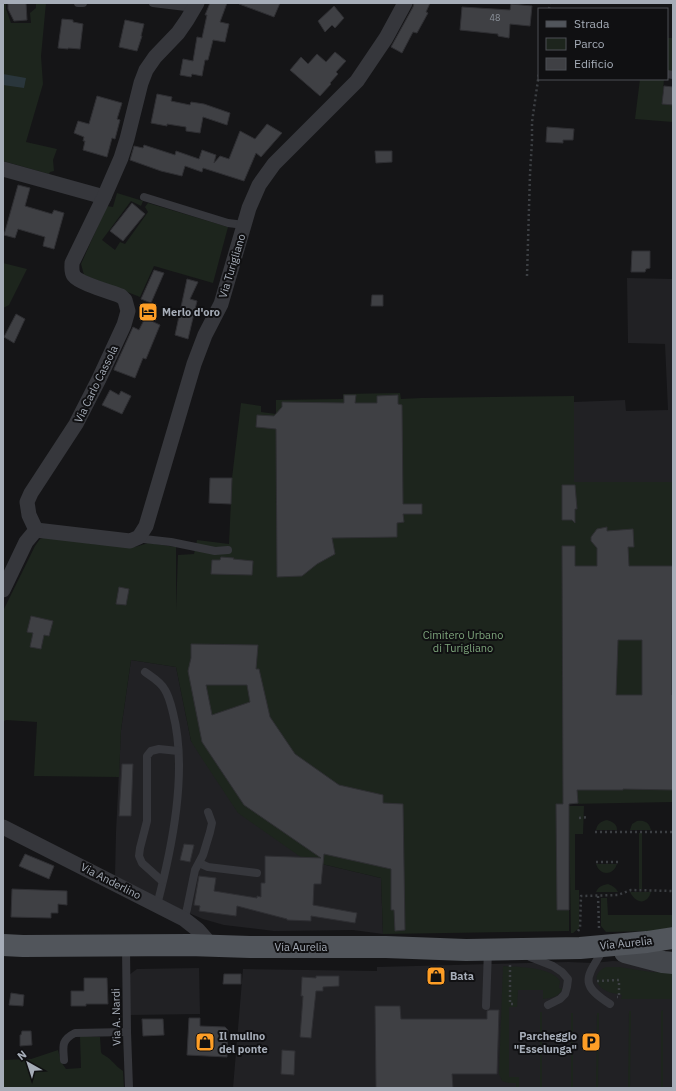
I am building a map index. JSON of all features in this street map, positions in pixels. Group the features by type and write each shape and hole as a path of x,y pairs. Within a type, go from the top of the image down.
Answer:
{"main road":[{"name":"Via Aurelia","path":"10,946 370,947 466,950 501,954 578,940 647,942 673,938"},
{"name":"Via Aurelia","path":"578,940 603,950 625,952 673,949"},
{"path":"625,952 663,962 673,963"}],"street":[{"name":"Via Turigliano","path":"139,537 146,526 194,364 205,335 221,304 249,208 259,185 274,164 357,81 386,38 405,3"},
{"name":"Via Carlo Cassola","path":"36,530 29,514 28,502 31,493 76,424 124,325 128,311 125,300 121,296 79,280 73,275 72,263 104,197 127,139 141,83 146,70 155,57 178,33 196,6"},
{"path":"3,169 104,197"},
{"path":"3,590 26,542 36,530 130,540 139,537"},
{"name":"Via Anderlino","path":"3,827 184,919 198,930 212,946"}],"lane":[{"path":"78,3 83,3"},
{"path":"152,3 196,6"},
{"path":"144,197 228,223 244,224"},
{"path":"139,537 144,539 171,542 215,552 228,550"},
{"path":"145,672 159,682 165,690 176,727 178,751 179,783 176,814 156,905"},
{"path":"162,881 142,863 139,856 147,821 147,756 151,751 159,749 178,751"},
{"path":"184,919 195,870 203,855 212,824 208,812"},
{"path":"199,863 208,867 257,873"},
{"name":"Via A. Nardi","path":"126,946 129,1088"},
{"path":"603,950 589,975 589,983 592,990 598,997 611,1000"},
{"path":"486,1006 501,954 540,960 562,972 568,979 565,994 560,999 548,1005"},
{"path":"64,1060 63,1046 64,1041 68,1036 75,1033 127,1032"}],"path":[{"path":"527,276 532,122 538,80"},
{"path":"579,818 588,817"},
{"path":"595,832 673,832"},
{"path":"596,862 618,862"},
{"path":"578,940 581,896 618,895 631,890 673,891"},
{"path":"501,954 510,1004 516,1004"},
{"path":"594,981 596,986"},
{"path":"611,1000 619,997"}],"shaded area":[{"path":"3,74 26,78 24,88 3,85"},
{"path":"627,278 673,279 673,482 574,482 574,402 625,400 626,411 668,410 665,344 628,343"},
{"path":"131,660 176,667 191,741 305,860 381,878 383,934 353,930 274,931 224,925 203,919 184,911 115,876 121,730"},
{"path":"613,961 635,962 673,969 673,1088 233,1088 243,969 377,971 377,967 568,962 593,963"},
{"path":"199,968 200,1014 130,1015 129,975 137,969"}],"green space":[{"path":"3,3 6,3 6,9 11,23 31,23 30,13 36,8 36,3 46,3 41,56 43,84 26,142 57,149 53,160 54,171 50,172 49,174 3,161"},
{"path":"668,38 673,38 673,72 668,71"},
{"path":"640,80 664,80 662,104 673,105 673,122 635,119"},
{"path":"117,193 143,201 141,206 131,201 102,240 115,250 120,242 125,244 148,212 145,207 148,203 228,227 213,283 154,266 140,297 84,275 81,264 107,206 113,207"},
{"path":"3,263 27,269 9,305 3,308"},
{"name":"Cimitero Urbano di Turigliano","path":"400,393 401,399 574,396 574,482 673,482 673,802 569,804 569,806 584,806 583,834 575,834 575,890 579,890 579,928 573,933 571,933 569,814 569,931 383,934 381,878 305,860 238,813 191,741 176,667 131,660 121,730 119,777 34,776 37,722 6,720 3,722 3,611 35,546 40,539 48,536 93,544 135,547 148,543 176,547 176,610 178,555 194,554 197,540 229,544 232,478 241,403 261,406 261,412 276,414 276,400 343,399 343,394"},
{"path":"607,820 616,826 617,830 596,830 600,823"},
{"path":"637,821 646,822 651,830 630,830 632,824"},
{"path":"639,833 642,833 642,889 639,889"},
{"path":"596,864 617,864 613,871 606,873 600,871"},
{"path":"608,884 614,887 618,892 596,892 600,886"},
{"path":"630,892 651,892 647,899 644,901 638,901"},
{"path":"601,898 607,898 608,915 673,915 673,927 655,931 606,932 601,926"},
{"path":"503,966 526,967 550,973 556,976 560,981 559,988 562,989 561,992 552,998 543,999 543,990 518,990 517,1007 509,1007 509,1077 519,1077 519,1088 516,1088 516,1083 502,1081 499,1074"},
{"path":"606,967 673,973 673,999 621,999 622,995 607,991 597,982 596,978 598,974"},
{"path":"663,1010 663,1087 661,1087 661,1011"},
{"path":"629,1011 631,1011 630,1088 628,1088"},
{"path":"540,1012 542,1012 542,1088 540,1088"},
{"path":"571,1013 573,1013 573,1088 571,1088"},
{"path":"597,1013 599,1013 598,1088 596,1088"},
{"path":"81,1036 100,1037 102,1054 123,1071 124,1088 3,1088 3,1060 31,1059 58,1050 61,1062 66,1069 81,1068"}],"building":[{"path":"8,3 26,3 27,20 14,21 8,9"},
{"path":"210,3 227,3 220,22 229,24 225,42 213,40 208,60 205,60 202,76 192,74 191,77 180,75 183,59 193,61 197,37 202,38 207,15 205,15"},
{"path":"239,3 280,3 274,17"},
{"path":"414,3 430,3 426,12 428,13 417,33 413,32 402,53 391,47"},
{"path":"511,4 532,6 530,26 510,24 509,38 498,36 498,34 460,30 462,7 510,10"},
{"path":"334,6 344,18 335,28 332,25 325,32 318,21"},
{"path":"62,19 73,20 73,22 83,24 80,49 58,48"},
{"path":"125,20 144,24 137,51 119,47"},
{"path":"335,52 346,61 336,72 338,74 330,83 331,84 320,96 290,70 301,57 308,64 317,54 326,62"},
{"path":"664,86 673,87 673,105 662,104"},
{"path":"157,94 172,97 171,101 190,105 191,102 204,104 230,113 227,125 203,117 200,133 186,131 186,127 151,123"},
{"path":"97,96 122,103 117,119 120,120 115,139 112,138 107,157 83,150 85,141 83,141 84,137 74,133 78,121 89,124"},
{"path":"267,124 282,133 261,157 256,153 244,181 203,168 202,172 185,166 182,176 161,171 130,160 134,146 143,148 144,145 175,155 176,151 199,159 202,150 216,155 214,163 220,156 229,159 240,131 255,139"},
{"path":"547,127 574,129 573,140 563,140 563,143 546,142"},
{"path":"375,151 392,151 392,162 376,163"},
{"path":"18,185 30,188 25,206 52,214 54,210 64,213 54,249 43,246 45,237 18,229 15,238 4,235"},
{"path":"132,203 145,214 123,241 110,231"},
{"path":"632,251 650,251 650,268 646,269 645,272 631,272"},
{"path":"154,270 164,273 151,303 141,299"},
{"path":"187,279 198,282 190,299 197,301 188,339 175,335"},
{"path":"372,295 383,295 383,306 371,306"},
{"path":"16,314 25,319 14,343 4,337"},
{"path":"145,318 160,325 146,359 143,358 135,378 114,369 133,327 139,330"},
{"path":"110,390 119,395 121,391 131,396 122,414 102,405"},
{"path":"344,395 356,395 355,403 377,403 377,396 398,395 398,404 402,405 403,504 422,504 422,514 403,514 404,522 397,523 397,537 332,538 335,554 317,564 302,576 277,577 276,429 256,427 257,415 274,416 282,407 282,402 344,403"},
{"path":"210,478 232,478 231,504 209,503"},
{"path":"562,485 575,485 577,509 575,509 575,523 572,520 562,520"},
{"path":"607,527 607,531 633,529 634,547 628,547 629,566 673,566 673,790 577,790 578,803 569,804 569,910 557,910 556,804 563,804 562,546 575,546 575,566 597,566 597,548 591,541 591,537 597,529","holes":["618,640 642,640 642,695 616,695"]},
{"path":"221,557 253,561 252,575 211,574 212,560 220,560"},
{"path":"119,587 129,589 126,605 116,604"},
{"path":"31,616 53,621 49,636 44,635 41,649 30,647 33,633 27,632"},
{"path":"191,644 258,645 256,669 259,669 270,717 295,754 339,785 383,795 383,803 403,804 405,930 395,931 394,910 391,910 391,869 324,854 321,884 314,884 313,905 357,913 355,923 311,916 311,921 287,920 237,906 236,916 199,911 200,906 194,905 199,876 216,878 214,891 257,898 257,896 261,897 261,883 265,883 265,856 321,858 244,805 202,742 188,671 191,658","holes":["206,685 247,685 250,702 212,715"]},
{"path":"122,764 133,764 131,816 119,816"},
{"path":"184,844 194,845 190,862 180,860"},
{"path":"25,854 54,866 49,879 19,866"},
{"path":"12,889 67,891 67,905 58,904 58,913 51,913 51,918 11,917"},
{"path":"224,974 241,974 241,984 223,984"},
{"path":"316,976 339,976 339,986 323,987 323,991 316,991 311,1038 300,1037 303,996 301,996 302,977 316,978"},
{"path":"84,978 107,978 108,1004 71,1006 71,991 84,991"},
{"path":"11,993 24,995 23,1006 9,1005"},
{"path":"375,1006 400,1006 401,1019 487,1019 487,1011 499,1010 497,1074 452,1074 453,1088 376,1088"},
{"path":"189,1018 200,1018 200,1026 225,1027 228,1030 227,1057 187,1055"},
{"path":"142,1019 163,1019 164,1035 143,1036"},
{"path":"22,1031 31,1031 32,1045 20,1046 20,1035"},
{"path":"282,1050 295,1051 294,1075 281,1074"}],"place":[{"name":"Merlo d'oro","path":"148,312"},
{"name":"Bata","path":"436,976"},
{"name":"Il mulino del ponte","path":"205,1042"},
{"name":"Parcheggio \"Esselunga\"","path":"591,1042"}]}
